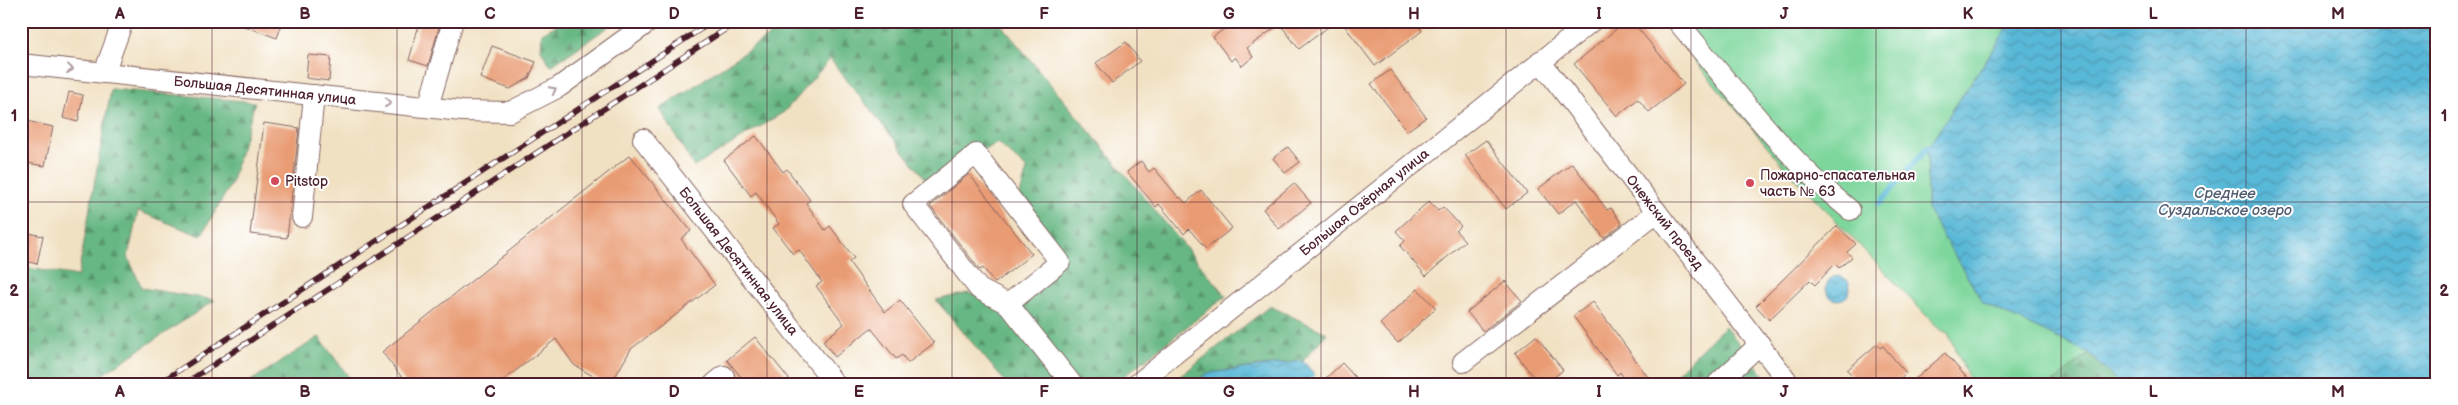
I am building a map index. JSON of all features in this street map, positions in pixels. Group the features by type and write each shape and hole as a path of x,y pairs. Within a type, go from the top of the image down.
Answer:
{"street":[{"path":"104,73 123,21"},
{"path":"428,107 453,21"},
{"name":"Большая Десятинная улица","path":"21,64 484,113 510,112 559,87 650,21"},
{"name":"Большая Озёрная улица","path":"1137,384 1592,21"},
{"path":"1677,21 1810,174 1822,187 1850,210"},
{"name":"Онежский проезд","path":"1540,61 1760,344 1786,379 1787,384"},
{"path":"302,217 314,95"},
{"name":"Большая Десятинная улица","path":"643,139 835,384"},
{"path":"1008,304 1060,262 976,154 913,204 979,289 1008,304 1072,384"},
{"path":"1463,362 1657,212"},
{"path":"1717,384 1760,344"}],"green space":[{"path":"564,21 617,21 551,66 541,50 542,33"},
{"path":"791,21 998,21 1226,296 1114,384 1007,384 936,300 969,293 1008,304 1060,262 1017,206 1027,169 998,143 976,154 933,188 830,59 784,112 694,167 660,109"},
{"path":"1661,21 2012,21 1928,147 1927,209 1983,303 2089,353 2051,384 1964,384 1969,379 1948,333 1940,330 1784,166"},
{"path":"111,89 255,102 231,184 201,236 138,211 128,257 142,288 215,300 88,384 21,384 21,267 78,276"},
{"path":"1270,306 1327,333 1303,361 1208,373 1191,384 1170,384"},
{"path":"1725,326 1771,384 1755,384 1753,381 1750,384 1666,384"},
{"path":"319,337 354,384 246,384"},
{"path":"2089,353 2119,384 2051,384"}],"water":[{"name":"Среднее Суздальское озеро","path":"2012,21 2437,21 2437,384 2119,384 2089,353 1983,303 1927,209 1928,147"},
{"path":"1838,276 1843,277 1849,283 1849,293 1843,299 1838,300 1833,299 1827,293 1826,288 1827,283 1833,277"},
{"path":"1303,361 1323,384 1191,384 1208,373"}],"pier":[{"path":"1317,373 1326,384 1305,384"}],"building":[{"path":"237,21 283,21 277,38 236,23"},
{"path":"420,21 441,21 428,66 409,60"},
{"path":"1235,21 1336,21 1299,49 1280,24 1247,48 1253,57 1242,66 1235,57 1231,61 1213,37"},
{"path":"1341,21 1415,21 1422,31 1375,66"},
{"path":"1626,21 1632,21 1684,84 1649,112 1638,99 1617,116 1574,64"},
{"path":"1126,42 1140,61 1112,83 1096,63"},
{"path":"492,46 536,62 529,78 510,89 480,78"},
{"path":"308,55 331,57 329,81 306,78"},
{"path":"1390,70 1426,117 1407,131 1371,84"},
{"path":"69,92 83,95 78,122 63,118"},
{"path":"27,121 53,127 45,166 21,162 21,147"},
{"name":"Pitstop","path":"264,123 299,128 287,238 250,234"},
{"path":"756,136 783,172 787,169 810,200 806,203 825,230 830,226 854,258 849,262 885,312 900,300 934,343 908,363 902,355 896,359 871,328 835,357 823,341 844,324 816,286 822,282 799,250 793,254 773,228 779,224 756,192 751,196 724,160"},
{"path":"1486,140 1527,193 1506,209 1465,155"},
{"path":"1288,147 1300,162 1285,173 1273,158"},
{"path":"630,155 691,231 681,239 715,285 631,349 611,384 607,384 574,365 556,339 499,384 407,384 382,352"},
{"path":"1141,161 1149,172 1154,168 1179,198 1186,203 1201,190 1232,228 1206,249 1189,229 1184,234 1159,204 1156,207 1127,172"},
{"path":"1572,163 1607,210 1611,208 1622,224 1604,238 1576,200 1558,214 1538,189"},
{"path":"969,174 1032,254 995,283 983,268 980,270 930,206"},
{"path":"1294,183 1311,203 1279,229 1263,209"},
{"path":"1429,201 1438,211 1443,207 1461,226 1456,231 1465,241 1426,276 1400,246 1405,241 1396,231"},
{"path":"1837,226 1856,244 1847,252 1852,257 1839,268 1835,264 1815,285 1810,280 1769,320 1756,306"},
{"path":"24,232 43,236 37,264 21,260"},
{"path":"1505,281 1522,301 1483,331 1467,312"},
{"path":"1418,289 1436,308 1398,343 1380,324"},
{"path":"1593,302 1653,384 1628,384 1620,372 1617,375 1573,316"},
{"path":"1536,336 1563,370 1546,384 1539,384 1515,353"},
{"path":"755,337 793,384 747,384 727,360"},
{"path":"1877,344 1880,348 1883,346 1906,373 1894,384 1840,384 1851,374 1847,370"},
{"path":"1945,353 1972,384 1910,384"},
{"path":"1342,363 1361,384 1320,384"}],"waterway":[{"path":"1879,204 1928,147"}],"railway":[{"path":"158,384 713,21"},
{"path":"184,384 738,21"}],"place":[{"name":"Pitstop","path":"275,181"},
{"name":"Пожарно-спасательная часть № 63","path":"1750,183"}]}
